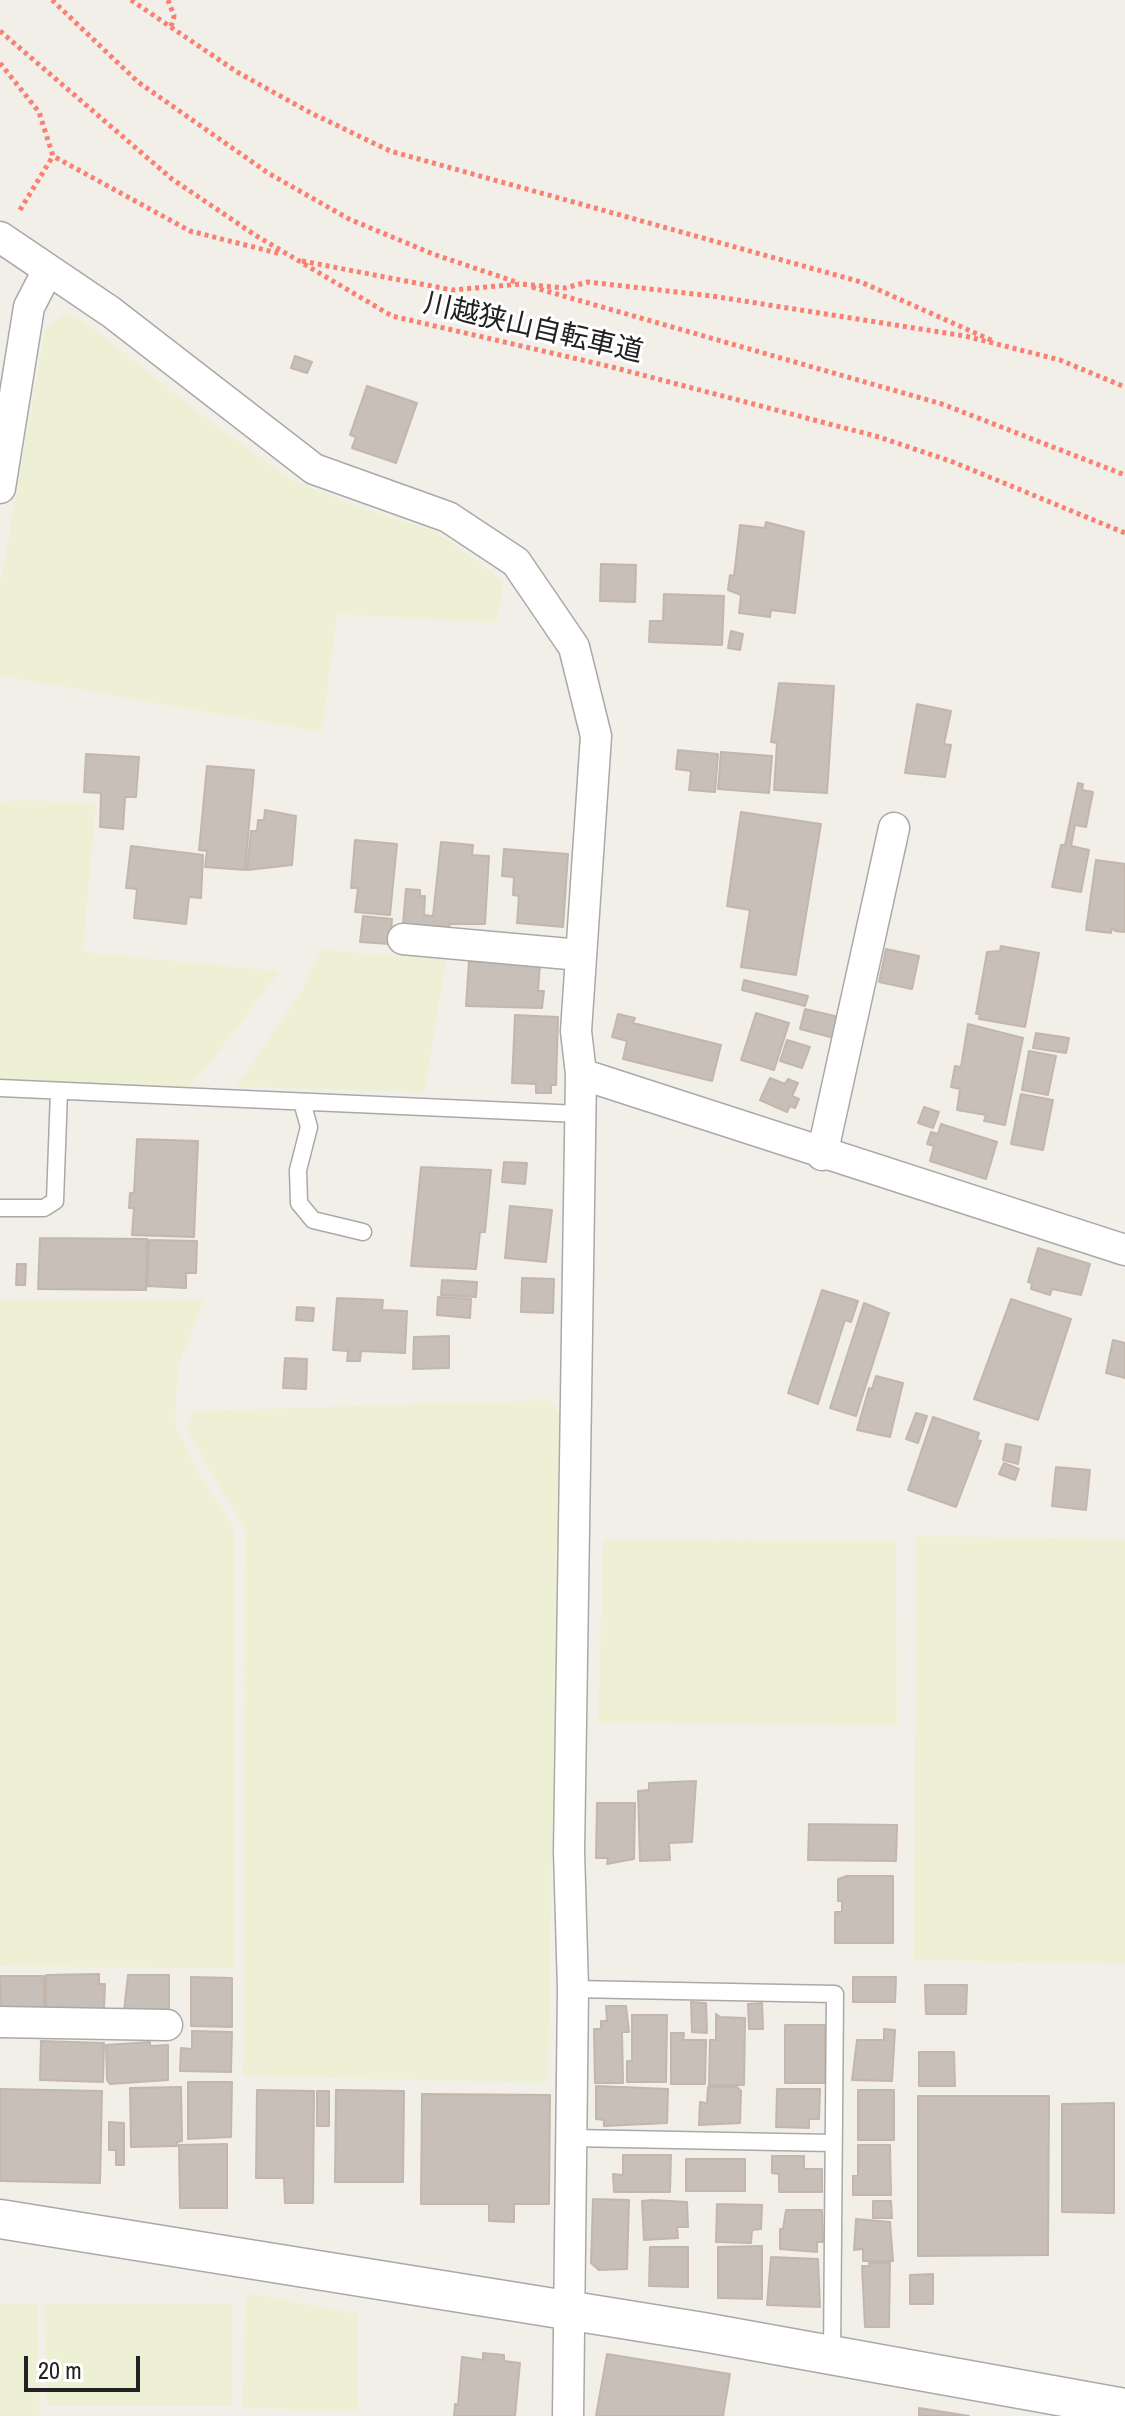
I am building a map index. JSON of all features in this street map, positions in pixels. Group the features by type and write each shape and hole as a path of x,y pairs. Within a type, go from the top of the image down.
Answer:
{"street":[{"path":"6,239 47,272 111,312 314,469 448,517 516,562 574,647 596,736 576,1031 581,1074 569,1851 573,1989 568,2416"},
{"path":"0,488 29,307 47,272"},
{"path":"822,1155 894,828"},
{"path":"403,939 580,955"},
{"path":"581,1074 822,1155 1125,1250"},
{"path":"0,2022 167,2025"},
{"path":"0,2219 569,2311 1125,2408"}],"lane":[{"path":"0,1088 579,1114"},
{"path":"0,1208 44,1208 55,1201 59,1091"},
{"path":"302,1102 309,1127 298,1170 299,1203 313,1220 363,1232"},
{"path":"573,1989 835,1994 832,2357"},
{"path":"571,2138 832,2143"}],"path":[{"path":"52,0 138,82 268,173 349,219 433,254 521,284 928,400 1019,431 1125,475"},
{"path":"131,0 262,86 390,151 861,282 1005,346"},
{"path":"168,0 174,16 171,27"},
{"name":"川越狭山自転車道","path":"0,31 172,179 296,260 392,316 612,367 879,437 953,462 1125,533"},
{"path":"0,63 39,112 53,156 190,231 264,247 296,260 452,290 521,284 565,288 588,282 712,296 965,336 1060,360 1125,387"},
{"path":"6,239 22,201 53,156"}],"green space":[{"path":"64,314 82,320 223,431 294,481 355,506 437,532 504,582 496,623 337,614 322,732 0,676 0,586 45,329"},
{"path":"0,802 96,803 83,952 280,971 212,1061 186,1090 0,1080"},
{"path":"403,946 447,952 425,1092 236,1087 303,988 320,949 401,957"},
{"path":"204,1299 178,1368 175,1424 199,1473 234,1528 234,1969 0,1966 0,1300"},
{"path":"550,1400 560,1413 548,2083 243,2076 245,1530 186,1429 193,1411"},
{"path":"916,1536 1125,1539 1125,1964 914,1960"},
{"path":"603,1540 896,1541 897,1725 598,1723"},
{"path":"246,2293 358,2314 357,2411 242,2408"},
{"path":"38,2303 40,2416 0,2416 0,2304"},
{"path":"44,2303 232,2303 232,2406 47,2406"}],"building":[{"path":"295,356 312,362 307,373 291,368"},
{"path":"367,386 417,403 396,463 352,448 356,437 350,435"},
{"path":"766,522 804,532 795,613 771,610 770,617 739,613 741,595 728,590 730,575 734,576 740,525 765,528"},
{"path":"601,564 636,565 635,602 600,601"},
{"path":"664,594 724,596 722,645 649,642 650,621 663,621"},
{"path":"731,631 743,634 740,650 728,648"},
{"path":"779,683 834,686 827,793 774,790 777,743 771,742"},
{"path":"917,704 951,711 944,744 951,745 945,777 905,773"},
{"path":"678,750 718,754 715,792 689,790 691,771 676,769"},
{"path":"721,752 772,756 769,793 718,789"},
{"path":"86,754 139,757 136,797 125,797 123,829 100,827 101,793 84,792"},
{"path":"207,766 254,770 245,870 205,867 207,851 199,850"},
{"path":"1078,783 1083,784 1082,790 1093,792 1086,827 1075,825 1071,846 1089,850 1081,892 1052,887 1061,845 1065,845"},
{"path":"265,810 296,816 292,865 247,870 251,831 257,831 258,820 264,820"},
{"path":"741,812 821,824 796,975 741,967 750,910 727,906"},
{"path":"355,840 397,844 390,915 355,912 358,888 351,888"},
{"path":"441,842 473,845 472,855 489,856 485,924 450,924 449,927 403,924 406,889 420,890 420,896 425,896 424,915 433,916"},
{"path":"131,846 203,855 201,898 189,897 186,924 134,918 137,889 126,888"},
{"path":"504,849 568,854 563,927 517,923 519,896 513,895 514,877 502,876"},
{"path":"1096,860 1125,864 1125,932 1115,931 1112,927 1111,933 1086,930"},
{"path":"363,916 392,919 390,944 360,942"},
{"path":"1001,946 1039,953 1025,1027 979,1019 980,1014 976,1014 987,952 1000,951"},
{"path":"886,949 919,956 912,989 879,982"},
{"path":"469,961 540,965 538,991 544,991 542,1008 466,1006"},
{"path":"744,980 808,996 805,1006 742,990"},
{"path":"805,1009 839,1017 834,1038 800,1029"},
{"path":"756,1013 789,1023 774,1070 741,1060"},
{"path":"618,1014 635,1018 633,1023 721,1045 712,1081 623,1059 627,1041 612,1037"},
{"path":"515,1015 558,1017 556,1085 551,1085 551,1093 536,1093 536,1084 512,1083"},
{"path":"968,1024 1023,1038 1005,1125 984,1121 986,1115 957,1110 960,1089 951,1087 955,1066 961,1067"},
{"path":"1036,1033 1069,1038 1066,1053 1033,1048"},
{"path":"787,1040 810,1047 802,1068 780,1061"},
{"path":"1029,1051 1056,1056 1048,1095 1022,1090"},
{"path":"770,1078 785,1084 788,1079 798,1083 792,1096 799,1099 795,1108 790,1106 787,1112 760,1100"},
{"path":"1021,1094 1053,1100 1043,1150 1011,1144"},
{"path":"924,1107 939,1112 933,1128 918,1123"},
{"path":"941,1124 997,1142 986,1179 930,1161 934,1146 927,1144 931,1132 938,1134"},
{"path":"137,1139 198,1141 194,1237 132,1235 134,1208 129,1208 130,1193 134,1193"},
{"path":"504,1162 527,1163 525,1184 502,1182"},
{"path":"421,1167 491,1170 485,1232 480,1232 476,1269 411,1266"},
{"path":"510,1206 552,1210 546,1262 505,1258"},
{"path":"40,1238 147,1239 146,1290 38,1289"},
{"path":"149,1240 197,1241 196,1273 186,1273 186,1288 147,1286"},
{"path":"1038,1248 1090,1264 1081,1295 1052,1289 1050,1295 1031,1289 1032,1283 1028,1282"},
{"path":"17,1264 26,1264 25,1285 16,1285"},
{"path":"522,1278 554,1279 553,1313 521,1312"},
{"path":"442,1280 477,1282 476,1297 441,1295"},
{"path":"822,1290 858,1301 851,1322 845,1320 818,1404 788,1393"},
{"path":"438,1297 471,1299 470,1318 437,1315"},
{"path":"337,1298 383,1300 382,1310 407,1311 405,1353 361,1351 360,1361 347,1361 348,1351 333,1350"},
{"path":"1011,1299 1071,1319 1038,1420 974,1399"},
{"path":"864,1303 889,1313 856,1416 830,1408"},
{"path":"297,1307 314,1308 313,1321 296,1320"},
{"path":"449,1336 449,1368 413,1369 414,1337"},
{"path":"1113,1340 1125,1343 1125,1378 1106,1373"},
{"path":"285,1358 307,1359 306,1389 283,1388"},
{"path":"876,1376 903,1383 890,1437 857,1430 869,1388 872,1389"},
{"path":"916,1413 927,1416 918,1443 906,1439"},
{"path":"933,1417 979,1433 977,1440 981,1441 956,1507 908,1490"},
{"path":"1006,1444 1021,1447 1018,1464 1003,1460"},
{"path":"1004,1463 1019,1469 1015,1480 999,1474"},
{"path":"1056,1467 1090,1470 1086,1510 1052,1506"},
{"path":"696,1781 692,1842 669,1843 670,1860 640,1861 638,1791 649,1790 649,1783"},
{"path":"597,1803 635,1803 634,1859 607,1864 608,1858 596,1858"},
{"path":"809,1824 897,1825 896,1861 808,1860"},
{"path":"847,1876 893,1876 893,1943 835,1943 835,1912 842,1912 842,1901 838,1901 838,1879"},
{"path":"99,1974 99,1984 105,1984 104,2009 108,2012 46,2012 46,1975"},
{"path":"128,1975 169,1975 169,2011 124,2011"},
{"path":"0,1976 44,1976 44,2011 1,2012"},
{"path":"191,1977 232,1978 232,2027 191,2026"},
{"path":"853,1977 896,1977 895,2002 853,2002"},
{"path":"925,1985 967,1985 966,2014 926,2014"},
{"path":"691,2002 706,2003 707,2033 692,2032"},
{"path":"762,2003 763,2029 749,2029 748,2004"},
{"path":"606,2006 626,2006 629,2032 622,2032 623,2083 595,2083 594,2029 601,2029 601,2021 607,2021"},
{"path":"716,2014 720,2017 745,2018 744,2085 709,2085 710,2040 716,2040"},
{"path":"632,2015 667,2015 666,2082 627,2082 627,2061 632,2061"},
{"path":"785,2025 825,2025 825,2083 785,2083"},
{"path":"884,2029 895,2030 892,2081 852,2080 857,2040 884,2040"},
{"path":"192,2031 232,2032 231,2072 180,2071 181,2048 192,2049"},
{"path":"671,2033 684,2033 683,2040 706,2040 705,2084 671,2084"},
{"path":"41,2041 104,2043 103,2082 40,2080"},
{"path":"150,2042 150,2046 168,2045 168,2080 110,2084 107,2080 106,2045"},
{"path":"919,2052 954,2052 955,2086 919,2086"},
{"path":"188,2082 232,2082 231,2137 188,2139"},
{"path":"596,2086 668,2089 667,2123 604,2126 604,2120 596,2119"},
{"path":"181,2087 182,2141 177,2142 177,2146 131,2147 130,2088"},
{"path":"708,2087 737,2087 741,2091 740,2123 699,2125 700,2102 707,2103"},
{"path":"0,2089 102,2091 100,2183 0,2181"},
{"path":"777,2089 820,2089 819,2119 809,2119 809,2128 776,2127"},
{"path":"257,2090 314,2091 313,2203 285,2203 284,2178 256,2178"},
{"path":"336,2090 404,2091 403,2182 335,2182"},
{"path":"858,2090 894,2090 894,2140 858,2140"},
{"path":"317,2091 329,2091 329,2126 317,2126"},
{"path":"422,2094 550,2095 549,2204 514,2204 514,2222 489,2221 489,2204 421,2204"},
{"path":"918,2096 1049,2096 1048,2255 918,2256"},
{"path":"1114,2103 1114,2213 1062,2212 1062,2104"},
{"path":"109,2122 124,2123 124,2165 116,2165 116,2150 109,2150"},
{"path":"227,2144 227,2208 180,2208 179,2145"},
{"path":"858,2145 890,2145 891,2195 853,2195 853,2176 858,2176"},
{"path":"623,2155 671,2155 670,2192 614,2192 613,2174 623,2175"},
{"path":"772,2156 804,2156 804,2169 822,2169 822,2192 779,2192 779,2174 772,2173"},
{"path":"686,2159 745,2159 745,2191 686,2191"},
{"path":"593,2199 629,2200 627,2269 599,2270 591,2263"},
{"path":"642,2201 687,2202 688,2227 677,2227 678,2238 644,2240"},
{"path":"873,2201 891,2201 892,2218 873,2218"},
{"path":"717,2204 762,2205 761,2229 752,2230 751,2243 716,2242"},
{"path":"786,2210 822,2210 823,2242 817,2242 817,2252 780,2249 780,2229 783,2229"},
{"path":"856,2219 890,2222 893,2261 863,2261 863,2249 854,2250"},
{"path":"762,2246 762,2299 718,2298 718,2247"},
{"path":"650,2247 688,2247 688,2287 649,2286"},
{"path":"771,2257 818,2259 820,2307 767,2305"},
{"path":"869,2263 890,2263 889,2327 865,2327 862,2266 870,2266"},
{"path":"933,2274 933,2304 910,2304 910,2275"},
{"path":"483,2353 504,2355 504,2361 520,2363 515,2416 454,2416 455,2404 458,2405 462,2357 483,2360"},
{"path":"607,2354 730,2374 723,2416 596,2416"},
{"path":"919,2408 969,2416 919,2416"}]}
